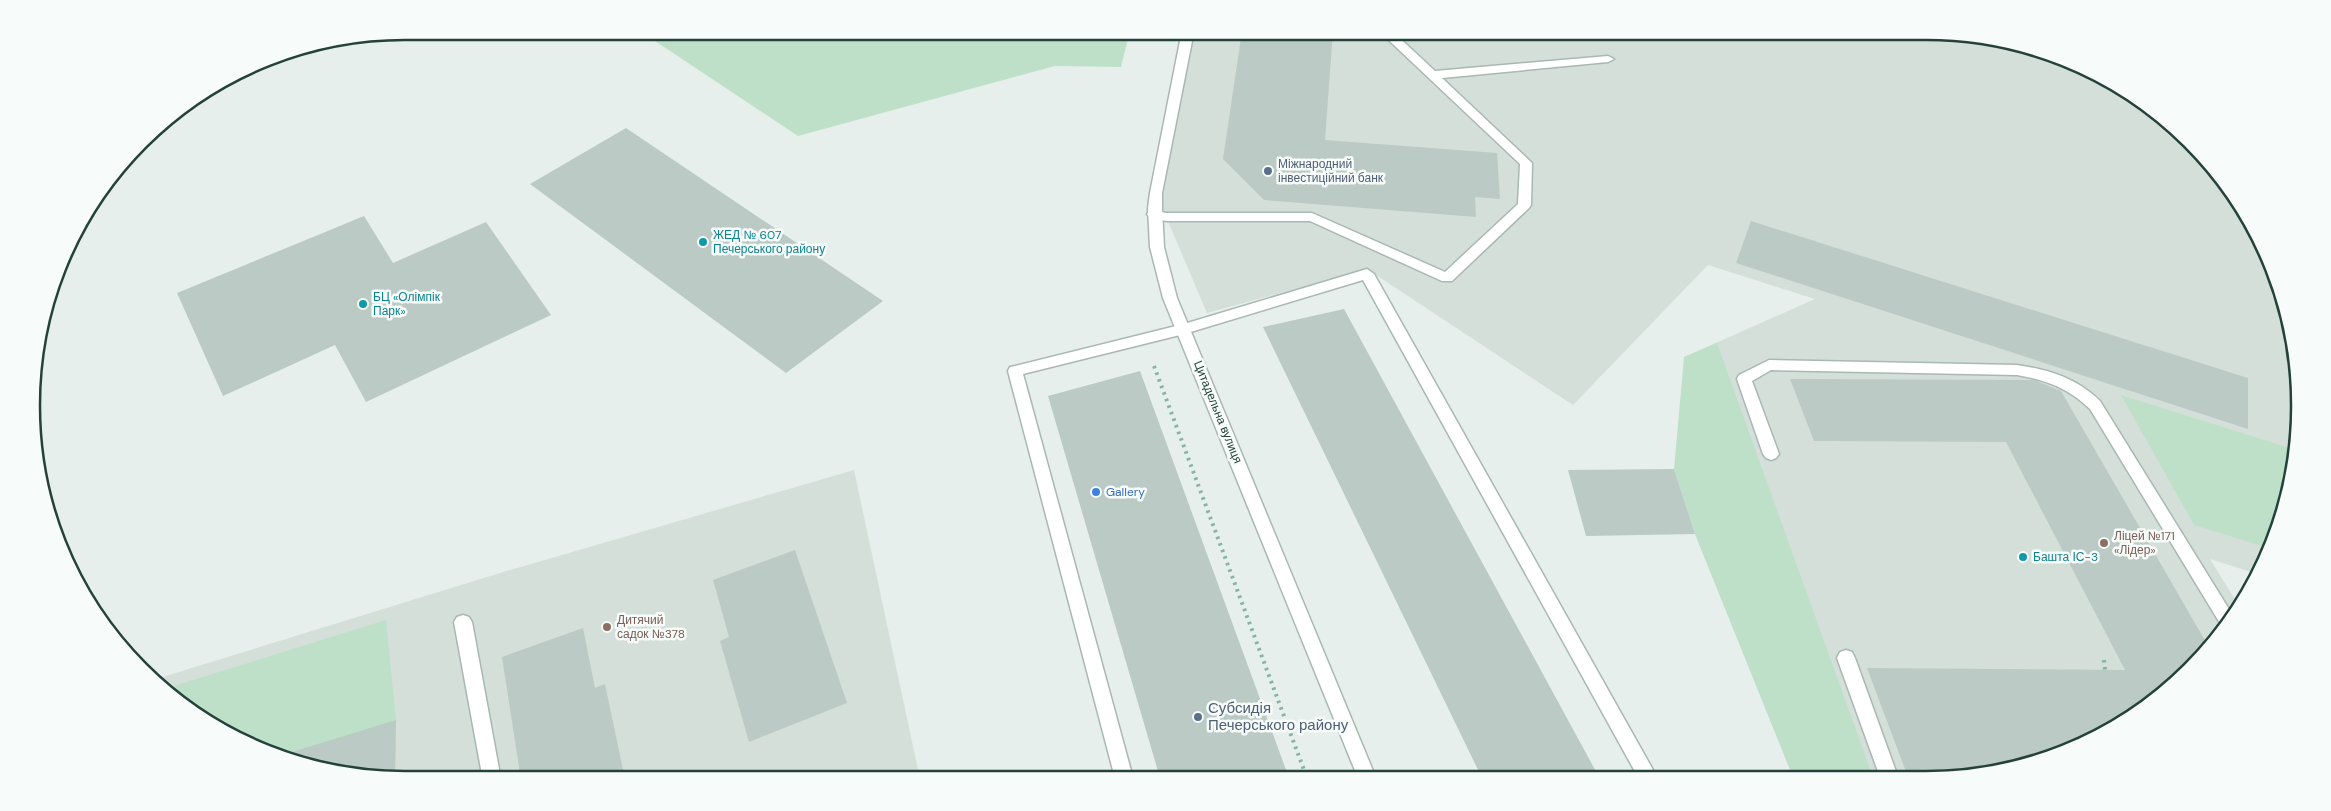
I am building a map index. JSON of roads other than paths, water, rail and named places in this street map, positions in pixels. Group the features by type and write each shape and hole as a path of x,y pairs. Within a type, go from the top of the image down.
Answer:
{"street":[{"name":"Цитадельна вулиця","path":"1186,40 1154,214 1156,250 1170,298 1364,771"},
{"path":"1154,214 1166,217 1312,217 1447,278 1524,205 1526,163 1394,40"},
{"path":"1431,75 1608,59"},
{"path":"1122,771 1015,371 1184,329 1367,274 1645,771"},
{"path":"1772,454 1744,379 1769,365 2017,370 2042,373 2061,379 2082,391 2095,406 2224,615"},
{"path":"463,622 490,771"},
{"path":"1846,658 1887,771"}],"place":[{"name":"Міжнародний інвестиційний банк","path":"1268,171"},
{"name":"ЖЕД № 607 Печерського району","path":"703,242"},
{"name":"БЦ «Олімпік Парк»","path":"363,304"},
{"name":"Gallery","path":"1096,492"},
{"name":"Ліцей №171 «Лідер»","path":"2104,543"},
{"name":"Башта ІС-3","path":"2023,557"},
{"name":"Дитячий садок №378","path":"607,627"},
{"name":"Субсидія Печерського району","path":"1198,717"}]}
